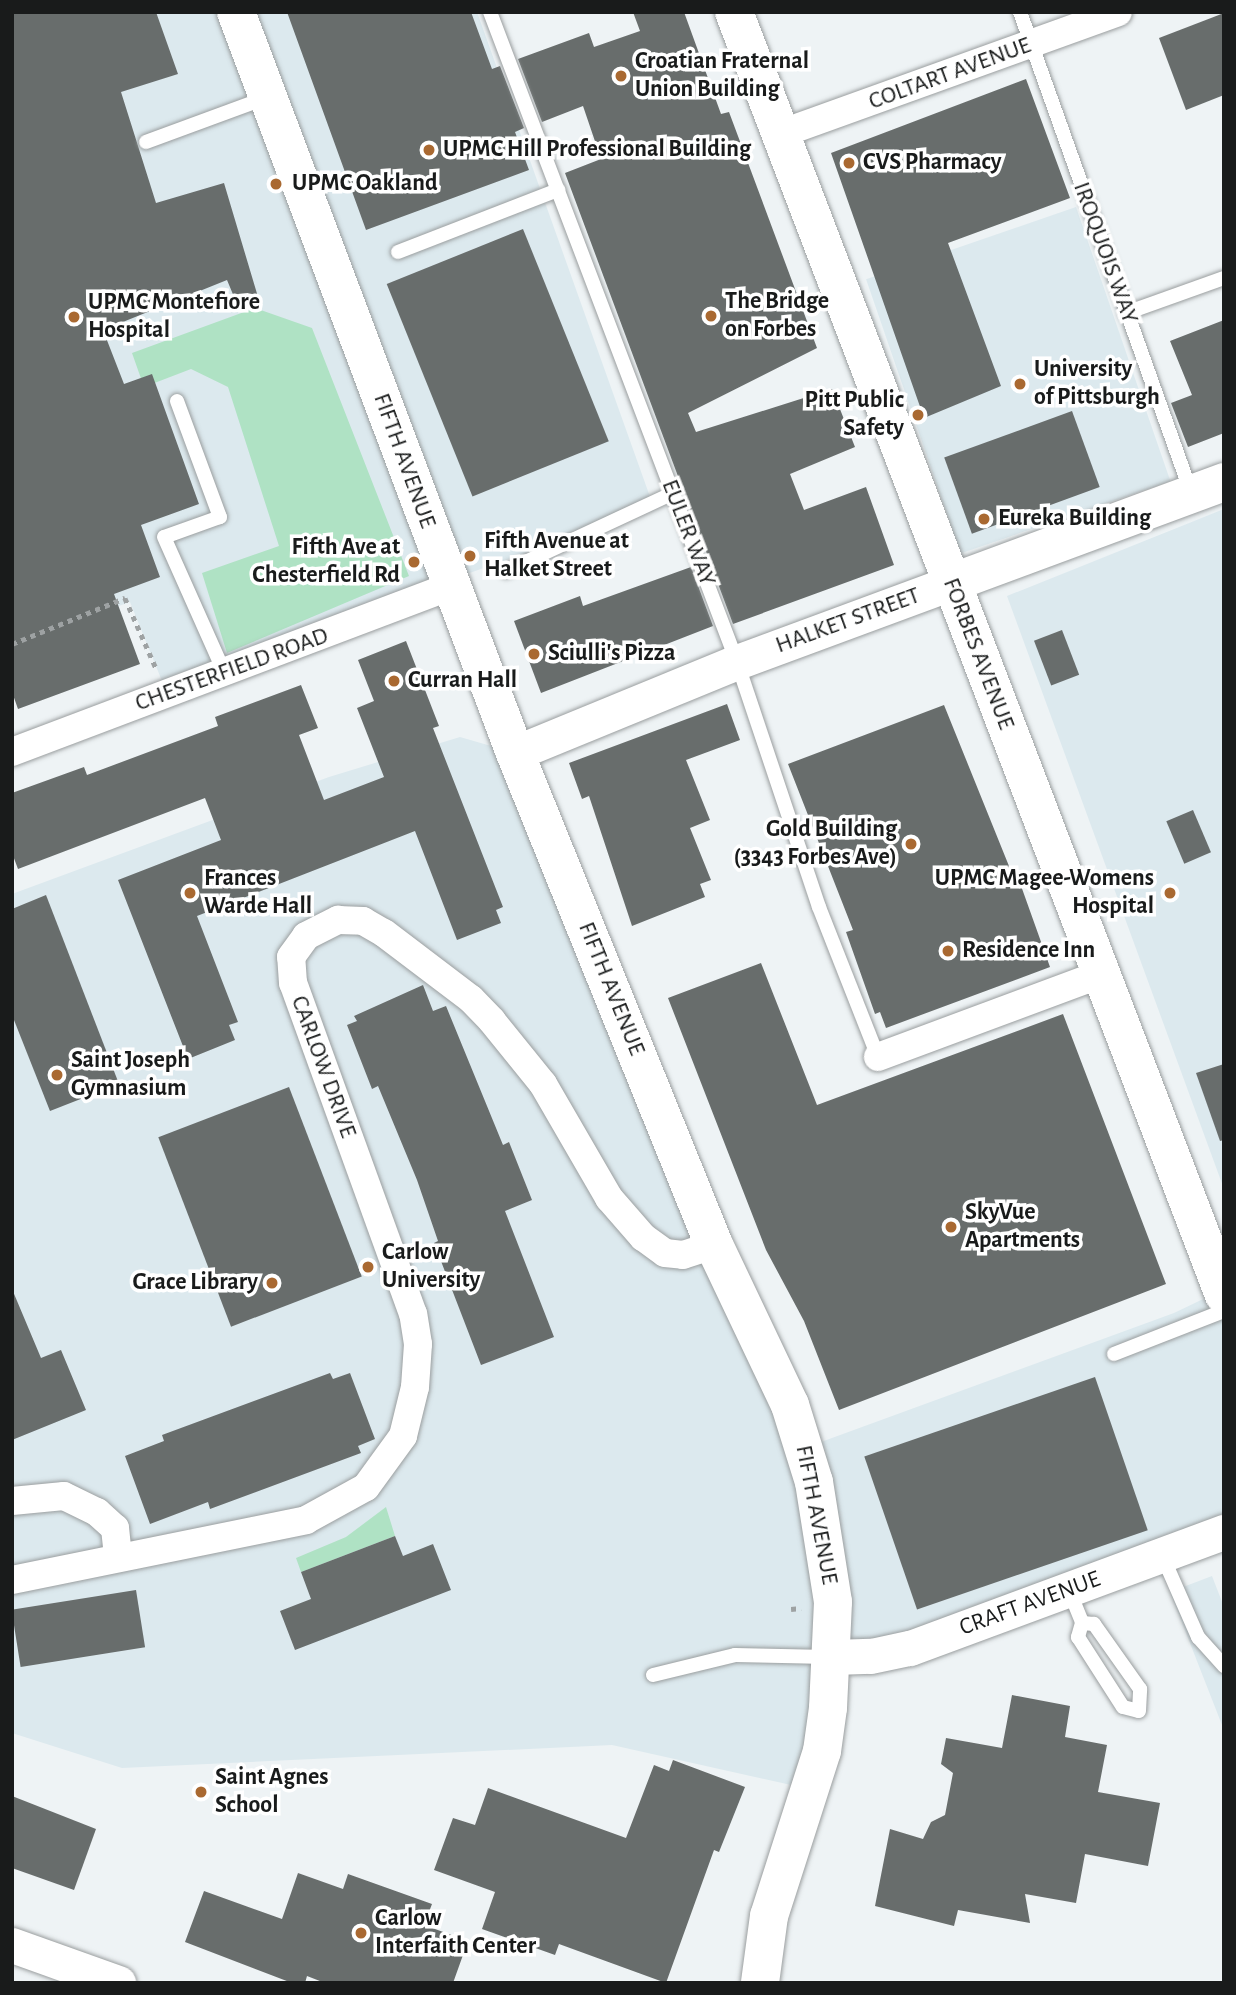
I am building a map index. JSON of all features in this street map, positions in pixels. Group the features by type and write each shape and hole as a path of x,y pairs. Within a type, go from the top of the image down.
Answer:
{"main road":[{"name":"FIFTH AVENUE","path":"236,12 515,753 715,1245 801,1434 824,1536 833,1602 833,1657 822,1751 769,1916 760,1983"},
{"name":"FORBES AVENUE","path":"734,12 1224,1295"},
{"name":"HALKET STREET","path":"951,583 1208,488"},
{"path":"738,1983 769,1916"}],"street":[{"name":"COLTART AVENUE","path":"780,134 1118,12"},
{"name":"HALKET STREET","path":"515,753 737,662 951,583"},
{"name":"CHESTERFIELD ROAD","path":"12,752 451,586"},
{"name":"CARLOW DRIVE","path":"12,1580 118,1556 306,1520 366,1487 403,1436 415,1387 418,1345 413,1314 293,984 291,957 306,936 338,920 363,921 411,951 471,999 516,1047 543,1084 609,1198 642,1237 665,1253 683,1255 715,1245"},
{"path":"878,1057 1101,974"},
{"path":"12,1501 64,1496 97,1511 114,1528 118,1556"},
{"name":"CRAFT AVENUE","path":"833,1657 871,1657 910,1648 1224,1532"},
{"path":"12,1945 66,1974 118,1983"}],"lane":[{"name":"EULER WAY","path":"490,12 737,662 819,907 878,1057"},
{"name":"IROQUOIS WAY","path":"1020,12 1126,313 1208,488"},
{"path":"146,142 269,97"},
{"path":"398,252 558,190"},
{"path":"1126,313 1224,278"},
{"path":"177,401 220,517 164,537 224,672"},
{"path":"506,570 673,493"},
{"path":"1114,1354 1224,1311"},
{"path":"1162,1555 1198,1637 1224,1666"},
{"path":"1069,1590 1083,1623 1079,1637 1123,1707 1139,1711 1140,1689 1094,1624 1083,1623"},
{"path":"653,1675 734,1655 833,1657"}],"path":[{"path":"12,644 125,598 167,694"}],"shaded area":[{"name":"UPMC Oakland","path":"12,12 477,12 654,508 162,681 130,602 12,644"},
{"name":"University of Pittsburgh","path":"1076,207 1170,481 961,553 866,279"},
{"name":"UPMC Magee-Womens Hospital","path":"1224,509 1224,1189 1007,596"},
{"name":"Carlow University","path":"460,737 515,753 821,1442 1174,1313 1222,1290 1224,1295 1224,1532 833,1657 809,1789 612,1745 122,1768 12,1733 12,894 329,777"},
{"path":"1212,1576 1224,1607 1222,1725 1170,1592"}],"green space":[{"path":"255,308 312,328 409,576 227,653 202,573 279,546 228,387 191,369 144,387 132,353"},
{"path":"386,1507 395,1536 301,1572 296,1558 346,1537"}],"building":[{"name":"UPMC Montefiore Hospital","path":"12,12 156,12 178,74 121,92 156,203 224,183 258,297 237,304 227,280 103,330 124,384 152,374 199,504 141,525 160,577 114,594 140,664 18,709 12,692"},
{"path":"287,12 471,12 492,69 500,66 524,128 515,132 529,170 366,230"},
{"name":"The Bridge on Forbes","path":"633,12 684,12 721,114 729,112 817,348 688,413 696,432 832,389 855,447 790,474 804,510 866,487 894,565 733,624 565,173 601,159 583,106 542,122 518,59 589,33 594,47 640,31"},
{"path":"1224,13 1224,95 1186,110 1159,38"},
{"path":"1026,79 1070,198 948,243 1001,386 924,418 831,153"},
{"path":"523,229 609,441 472,496 387,284"},
{"path":"1224,320 1224,433 1188,447 1171,403 1192,395 1170,341"},
{"name":"Eureka Building","path":"1072,411 1100,487 972,534 944,458"},
{"path":"691,567 713,626 541,693 514,621 580,596 583,606"},
{"path":"1062,630 1079,675 1051,686 1034,641"},
{"path":"406,641 439,726 433,728 503,907 496,910 501,923 457,940 415,831 197,916 238,1022 229,1025 235,1040 188,1059 118,880 221,840 205,798 18,869 12,853 12,793 84,767 87,775 218,726 215,717 301,685 318,728 299,735 324,800 384,777 357,708 374,701 358,660"},
{"path":"727,704 740,740 686,760 710,820 690,828 711,880 700,884 705,897 632,926 589,796 582,799 569,763"},
{"path":"944,705 1011,871 1015,869 1050,967 886,1028 880,1012 875,1014 846,932 853,930 788,764"},
{"path":"1193,810 1211,852 1184,864 1166,821"},
{"path":"46,895 119,1084 50,1111 12,1015 12,909"},
{"name":"SkyVue Apartments","path":"761,963 817,1105 1063,1014 1166,1284 839,1410 804,1321 766,1250 668,998"},
{"path":"423,985 433,1011 446,1006 503,1145 509,1142 532,1200 505,1211 554,1337 481,1365 434,1243 438,1241 417,1180 378,1086 372,1089 347,1025 357,1021 354,1016"},
{"path":"1224,1064 1224,1140 1220,1141 1196,1073"},
{"path":"289,1087 362,1277 231,1327 158,1137"},
{"path":"12,1289 41,1358 61,1350 86,1410 12,1440"},
{"path":"330,1373 333,1379 350,1373 375,1439 358,1446 361,1453 210,1509 208,1502 150,1524 125,1456 164,1441 162,1435"},
{"path":"1095,1377 1148,1530 917,1610 864,1456"},
{"path":"395,1536 403,1556 433,1544 451,1590 295,1650 280,1611 311,1599 301,1572"},
{"path":"136,1590 145,1647 21,1667 12,1610"},
{"path":"1012,1695 1070,1706 1065,1737 1107,1745 1098,1792 1160,1803 1148,1866 1085,1854 1076,1903 1025,1894 1030,1923 958,1910 954,1926 875,1906 890,1829 923,1839 931,1822 945,1815 953,1773 941,1764 946,1738 1002,1748"},
{"path":"673,1760 745,1787 719,1852 714,1850 666,1983 559,1944 555,1955 482,1929 495,1892 434,1870 453,1818 475,1825 488,1788 626,1838 654,1765 669,1771"},
{"path":"12,1796 96,1829 74,1890 12,1868"},
{"name":"Carlow Interfaith Center","path":"298,1873 343,1889 348,1874 432,1904 424,1925 468,1941 453,1983 325,1983 307,1976 305,1983 292,1983 185,1942 204,1891 282,1919"}],"place":[{"name":"Croatian Fraternal Union Building","path":"621,76"},
{"name":"UPMC Hill Professional Building","path":"429,150"},
{"name":"CVS Pharmacy","path":"849,163"},
{"name":"UPMC Oakland","path":"276,184"},
{"name":"The Bridge on Forbes","path":"711,316"},
{"name":"UPMC Montefiore Hospital","path":"74,317"},
{"name":"University of Pittsburgh","path":"1020,384"},
{"name":"Pitt Public Safety","path":"918,415"},
{"name":"Eureka Building","path":"984,519"},
{"name":"Fifth Avenue at Halket Street","path":"470,556"},
{"name":"Fifth Ave at Chesterfield Rd","path":"414,562"},
{"name":"Sciulli's Pizza","path":"534,654"},
{"name":"Curran Hall","path":"394,681"},
{"name":"Gold Building (3343 Forbes Ave)","path":"911,844"},
{"name":"Frances Warde Hall","path":"190,893"},
{"name":"UPMC Magee-Womens Hospital","path":"1170,893"},
{"name":"Residence Inn","path":"948,951"},
{"name":"Saint Joseph Gymnasium","path":"57,1075"},
{"name":"SkyVue Apartments","path":"951,1227"},
{"name":"Carlow University","path":"368,1267"},
{"name":"Grace Library","path":"272,1283"},
{"name":"Saint Agnes School","path":"201,1792"},
{"name":"Carlow Interfaith Center","path":"361,1933"}]}
